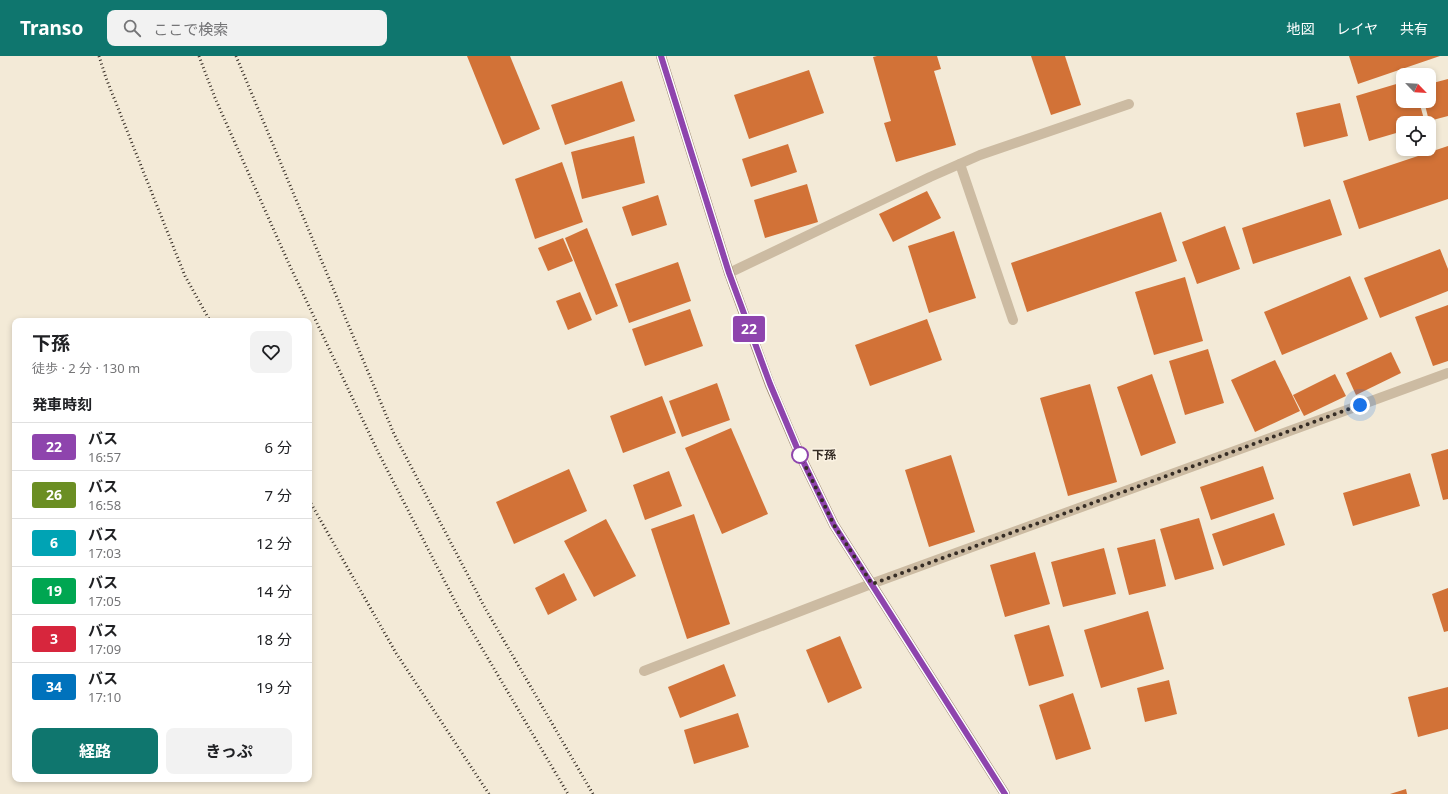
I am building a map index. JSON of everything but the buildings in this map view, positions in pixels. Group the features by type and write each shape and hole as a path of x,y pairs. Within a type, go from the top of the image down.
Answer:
{"street":[{"path":"661,56 729,273 770,384 800,455 834,525 1005,794"},
{"path":"729,273 930,177 980,155 1129,104"},
{"path":"960,164 1013,320"},
{"path":"644,671 872,584 1448,373"}],"railway":[{"path":"99,56 106,78 185,276 208,318"},
{"path":"199,56 215,98 289,264 378,452 460,611 568,794"},
{"path":"236,56 394,434 485,608 593,794"},
{"path":"312,505 396,653 489,794"}],"bus line":[{"name":"22","path":"661,56 729,273 770,384 800,455 834,525 1005,794"}],"place":[{"name":"下孫","path":"800,455"}],"route":[{"path":"800,455 834,525 872,584 1360,405"}]}
